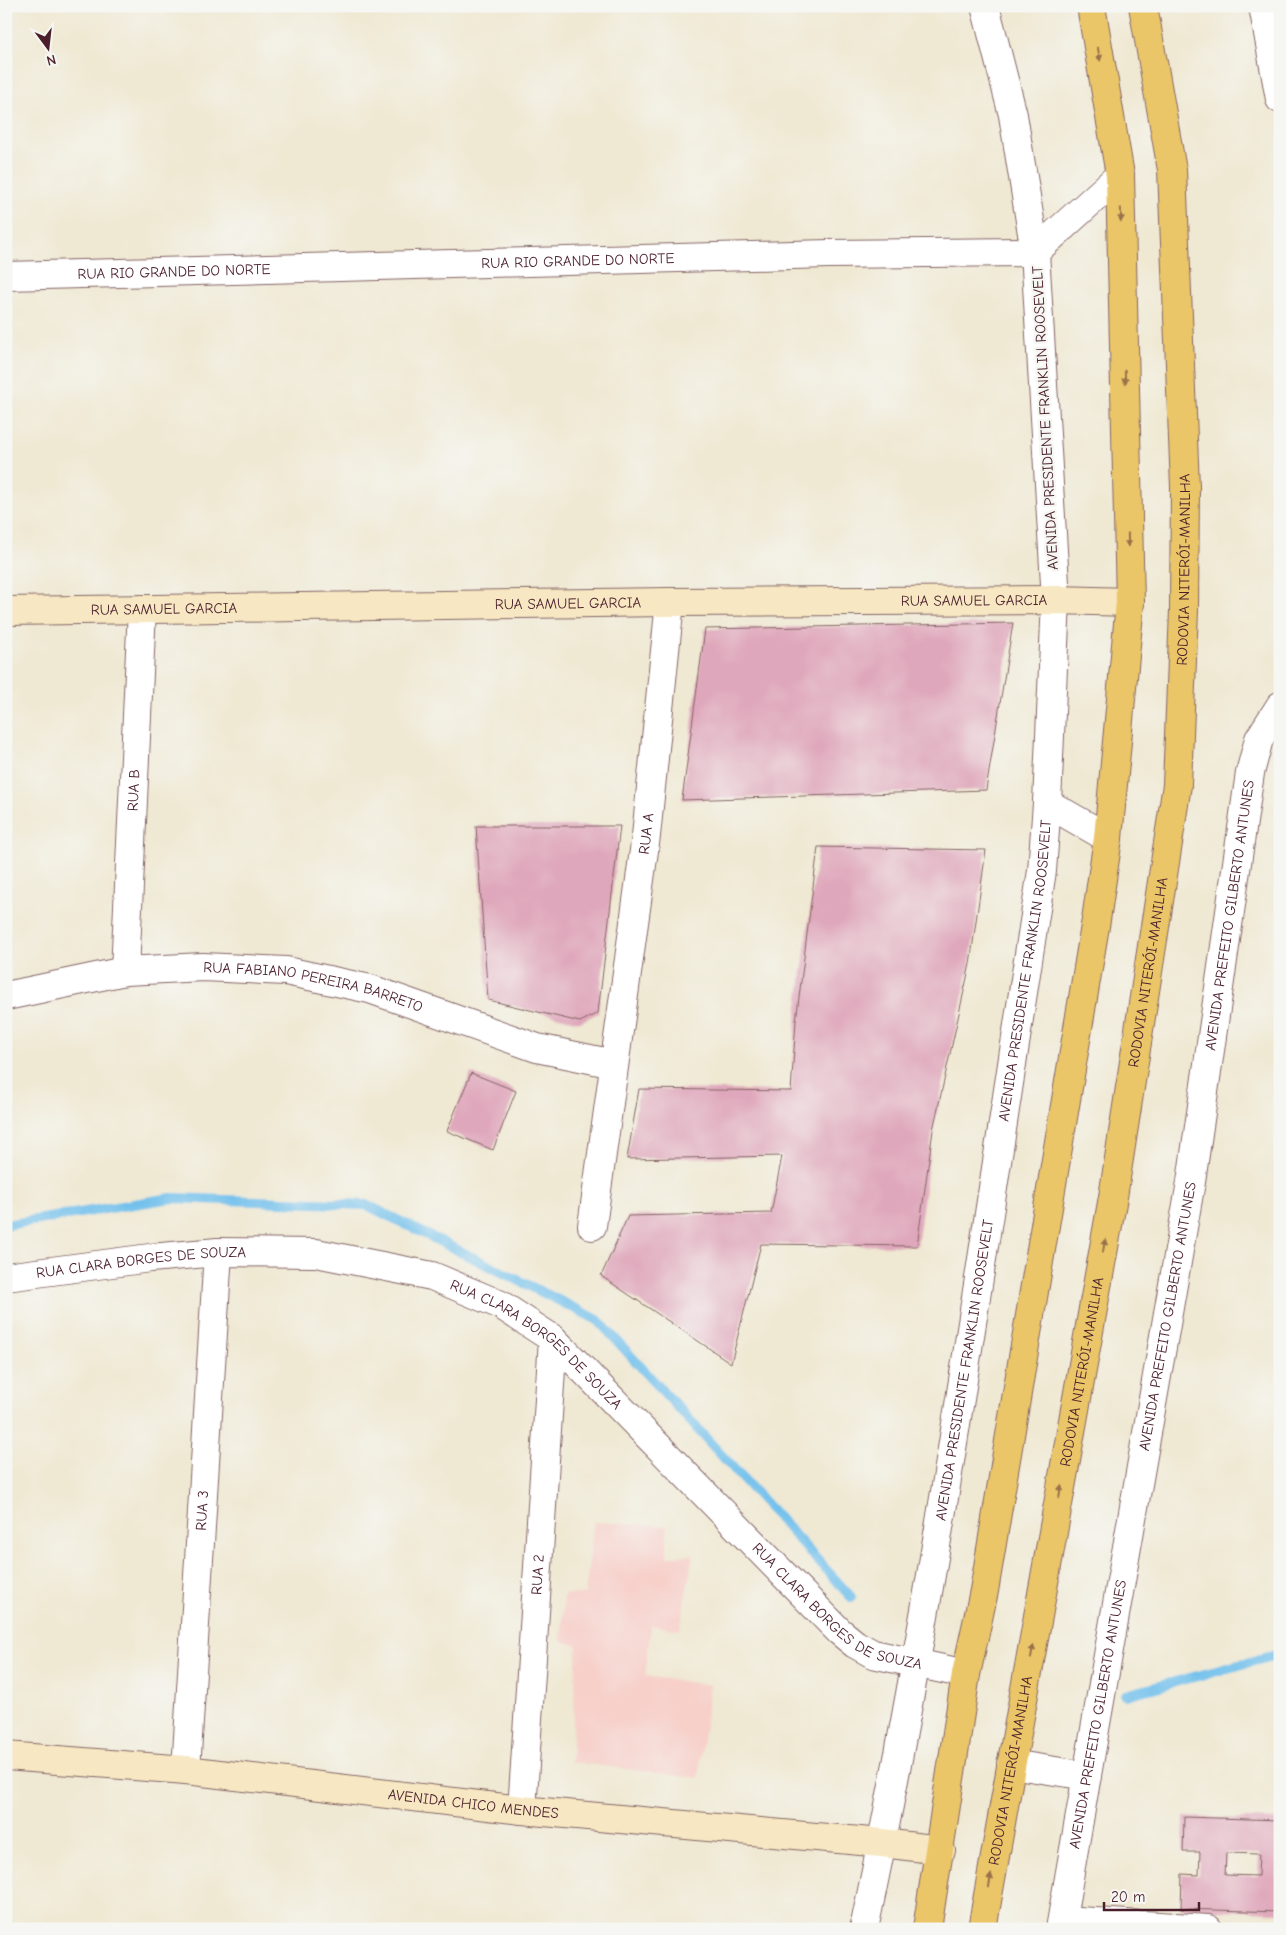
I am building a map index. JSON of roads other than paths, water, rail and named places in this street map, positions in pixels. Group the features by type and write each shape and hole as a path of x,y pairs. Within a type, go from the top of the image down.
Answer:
{"highway":[{"path":"927,1929 941,1850 966,1674 984,1591 1108,838 1130,602 1120,175 1091,6"},
{"name":"RODOVIA NITERÓI-MANILHA","path":"982,1929 1113,1197 1177,785 1184,610 1185,487 1172,170 1144,7"}],"street":[{"name":"AVENIDA PRESIDENTE FRANKLIN ROOSEVELT","path":"864,1929 882,1843 915,1662 1042,871 1047,802 1056,600 1034,252 1013,115 985,6"},
{"path":"1263,6 1280,99"},
{"path":"1034,252 1120,175"},
{"name":"RUA RIO GRANDE DO NORTE","path":"6,276 829,254 1034,252"},
{"name":"RUA SAMUEL GARCIA","path":"6,611 670,602 1056,600 1130,602"},
{"name":"RUA A","path":"592,1226 646,836 670,602"},
{"name":"RUA B","path":"125,971 142,609"},
{"name":"AVENIDA PREFEITO GILBERTO ANTUNES","path":"1061,1924 1191,1182 1250,773 1259,739 1280,706"},
{"path":"1047,802 1108,838"},
{"name":"RUA FABIANO PEREIRA BARRETO","path":"6,996 125,971 203,967 286,970 370,989 537,1048 614,1064"},
{"name":"RUA CLARA BORGES DE SOUZA","path":"6,1278 150,1258 218,1252 316,1253 432,1276 501,1305 553,1339 839,1631 855,1644 873,1654 966,1674"},
{"name":"RUA 3","path":"186,1770 218,1252"},
{"name":"RUA 2","path":"522,1810 553,1339"},
{"name":"AVENIDA CHICO MENDES","path":"6,1756 186,1770 522,1810 941,1850"},
{"path":"1011,1764 1087,1776"},
{"path":"1061,1924 1208,1929"}],"waterway":[{"path":"6,1225 171,1198 367,1205 598,1320 851,1597"},
{"path":"1126,1695 1280,1654"}]}
